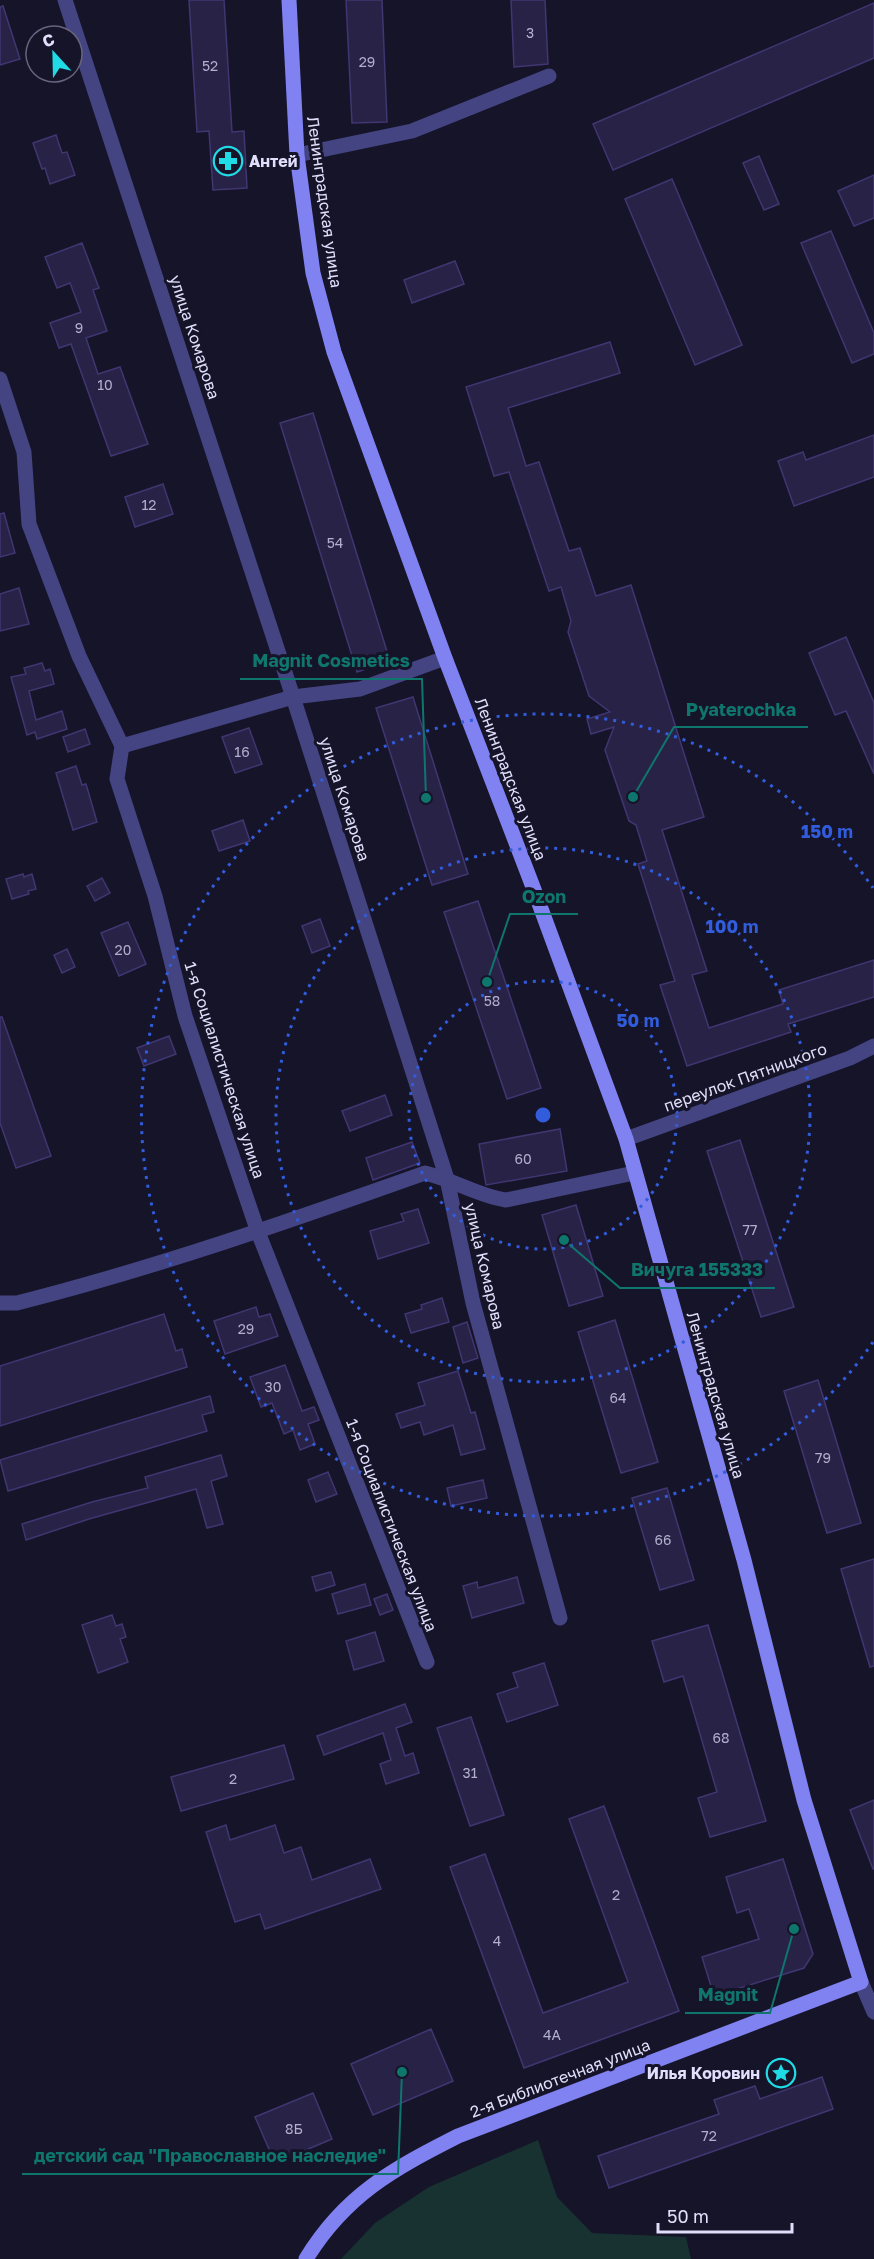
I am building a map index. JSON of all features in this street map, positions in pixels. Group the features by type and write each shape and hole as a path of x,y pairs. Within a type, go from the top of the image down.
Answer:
{"main road":[{"name":"Ленинградская улица","path":"288,0 297,156 313,273 334,352 445,658 533,886 626,1139 744,1560 804,1800 861,1982"},
{"name":"2-я Библиотечная улица","path":"306,2259 320,2236 355,2198 401,2165 458,2136 861,1982"}],"street":[{"name":"улица Комарова","path":"64,0 293,697 447,1179 473,1303 560,1618"},
{"path":"297,156 412,131 549,76"},
{"path":"0,379 14,415 24,452 29,524 79,656 122,746 293,697 360,689 445,658"},
{"name":"1-я Социалистическая улица","path":"122,746 117,779 155,896 185,1016 258,1232 427,1662"},
{"name":"переулок Пятницкого","path":"626,1139 850,1058 874,1046"},
{"path":"0,1303 17,1303 36,1298 258,1232 425,1173 447,1179 490,1198 506,1200 634,1173"},
{"name":"Ленинградская улица","path":"861,1982 874,2012"}],"green space":[{"path":"538,2140 557,2197 592,2233 686,2237 691,2259 341,2259 375,2223 429,2187"}],"building":[{"path":"189,0 224,0 232,132 244,131 247,188 213,190 209,131 197,132"},
{"path":"346,0 382,0 387,122 352,123"},
{"path":"511,0 545,0 548,64 514,67"},
{"path":"874,3 874,58 613,170 593,124"},
{"path":"3,6 20,59 0,65 0,7"},
{"path":"56,135 62,153 67,152 75,175 50,184 33,143"},
{"path":"759,156 779,204 764,210 743,163"},
{"path":"874,175 874,218 854,226 838,191"},
{"path":"672,179 742,345 695,365 625,199"},
{"path":"831,231 874,333 874,354 852,363 801,243"},
{"path":"82,243 99,288 93,290 107,331 86,338 98,374 120,367 148,444 111,456 71,344 59,348 50,323 81,312 70,283 57,288 45,257"},
{"path":"455,261 464,284 412,303 404,280"},
{"path":"610,342 620,373 508,408 526,466 539,462 569,551 580,548 596,596 631,585 704,817 662,830 707,971 692,975 709,1028 783,1004 779,990 874,960 874,997 788,1024 791,1032 687,1066 660,985 675,981 638,864 647,861 636,825 629,821 605,750 614,727 591,734 587,719 610,712 589,696 568,632 571,621 561,587 549,591 509,472 494,476 466,387"},
{"path":"313,413 390,661 357,672 280,423"},
{"path":"874,435 874,477 794,506 778,461 803,452 806,460"},
{"path":"163,484 173,514 135,527 125,497"},
{"path":"4,513 15,553 0,557 0,514"},
{"path":"19,588 29,624 0,631 0,594"},
{"path":"846,637 874,703 874,774 846,711 835,715 809,653"},
{"path":"42,663 45,671 50,669 54,684 29,691 36,720 62,711 67,729 37,739 35,732 27,735 11,677 26,674 24,668"},
{"path":"413,697 468,874 432,885 376,708"},
{"path":"249,728 262,764 235,773 222,737"},
{"path":"85,729 90,744 68,752 63,737"},
{"path":"76,766 82,785 86,784 97,822 73,830 56,773"},
{"path":"243,820 250,841 219,851 212,831"},
{"path":"23,874 24,877 32,874 36,889 28,891 29,894 12,899 6,879"},
{"path":"102,878 110,893 95,901 87,886"},
{"path":"478,901 541,1088 507,1099 444,912"},
{"path":"320,919 330,946 312,953 302,926"},
{"path":"128,922 146,964 119,976 101,933"},
{"path":"67,949 75,967 62,973 54,955"},
{"path":"0,1017 2,1017 51,1156 16,1168 0,1123"},
{"path":"169,1036 176,1054 144,1066 137,1048"},
{"path":"385,1095 392,1115 350,1131 342,1111"},
{"path":"560,1129 567,1171 486,1185 479,1144"},
{"path":"740,1140 794,1307 761,1317 707,1151"},
{"path":"412,1142 420,1163 373,1180 366,1158"},
{"path":"576,1205 603,1296 569,1306 542,1215"},
{"path":"418,1209 429,1243 378,1259 370,1231 404,1221 401,1214"},
{"path":"442,1298 449,1322 411,1333 405,1314 422,1309 421,1305"},
{"path":"256,1307 259,1317 270,1314 278,1336 225,1354 214,1321"},
{"path":"164,1314 176,1351 182,1349 187,1367 0,1426 0,1366"},
{"path":"615,1320 658,1462 621,1473 578,1332"},
{"path":"467,1322 478,1358 463,1363 453,1327"},
{"path":"285,1365 302,1411 314,1407 319,1420 308,1424 315,1444 300,1450 293,1430 284,1434 272,1403 261,1407 250,1377"},
{"path":"458,1371 471,1413 475,1412 485,1449 461,1455 453,1425 424,1435 420,1422 401,1428 396,1414 425,1405 418,1383"},
{"path":"818,1380 861,1523 827,1533 784,1391"},
{"path":"210,1396 214,1412 202,1415 207,1431 8,1491 0,1460"},
{"path":"221,1455 227,1476 211,1481 223,1524 207,1528 196,1489 89,1519 26,1540 22,1524 92,1502 148,1488 145,1477"},
{"path":"328,1472 337,1494 316,1502 308,1480"},
{"path":"483,1480 487,1498 451,1506 447,1488"},
{"path":"667,1488 694,1580 660,1590 632,1498"},
{"path":"874,1559 874,1666 870,1667 841,1569"},
{"path":"331,1572 335,1585 316,1591 312,1577"},
{"path":"517,1577 524,1603 472,1618 463,1586 477,1582 478,1588"},
{"path":"365,1584 371,1605 338,1614 332,1594"},
{"path":"387,1594 393,1610 380,1615 374,1599"},
{"path":"112,1615 116,1626 122,1624 126,1637 120,1639 128,1662 98,1673 82,1625"},
{"path":"708,1625 766,1821 710,1837 698,1798 717,1792 683,1676 664,1682 652,1641"},
{"path":"375,1632 384,1661 354,1670 346,1641"},
{"path":"544,1663 558,1705 507,1722 497,1694 518,1687 513,1673"},
{"path":"405,1704 412,1722 396,1728 405,1756 413,1753 419,1773 386,1784 380,1764 391,1760 383,1733 324,1755 317,1736"},
{"path":"471,1717 504,1815 470,1826 437,1728"},
{"path":"284,1745 294,1779 181,1811 171,1777"},
{"path":"874,1800 874,1869 873,1869 850,1810"},
{"path":"604,1806 679,2011 524,2068 450,1867 485,1854 543,2013 628,1982 569,1819"},
{"path":"226,1825 230,1840 275,1825 284,1853 301,1847 312,1880 370,1859 381,1889 265,1929 260,1914 235,1922 206,1832"},
{"path":"783,1859 813,1954 804,1968 714,1996 702,1957 759,1939 749,1909 737,1913 726,1877"},
{"path":"431,2029 453,2081 373,2115 351,2064"},
{"path":"822,2077 833,2109 609,2188 598,2156 719,2114 714,2100 755,2086 760,2099"},
{"path":"313,2093 332,2139 275,2163 255,2117"}],"place":[{"name":"Антей","path":"228,161"},
{"name":"Pyaterochka","path":"633,797"},
{"name":"Magnit Cosmetics","path":"426,798"},
{"name":"Ozon","path":"487,982"},
{"name":"Вичуга 155333","path":"564,1240"},
{"name":"Magnit","path":"794,1929"},
{"name":"детский сад \"Православное наследие\"","path":"402,2072"},
{"name":"Илья Коровин","path":"781,2073"}]}
